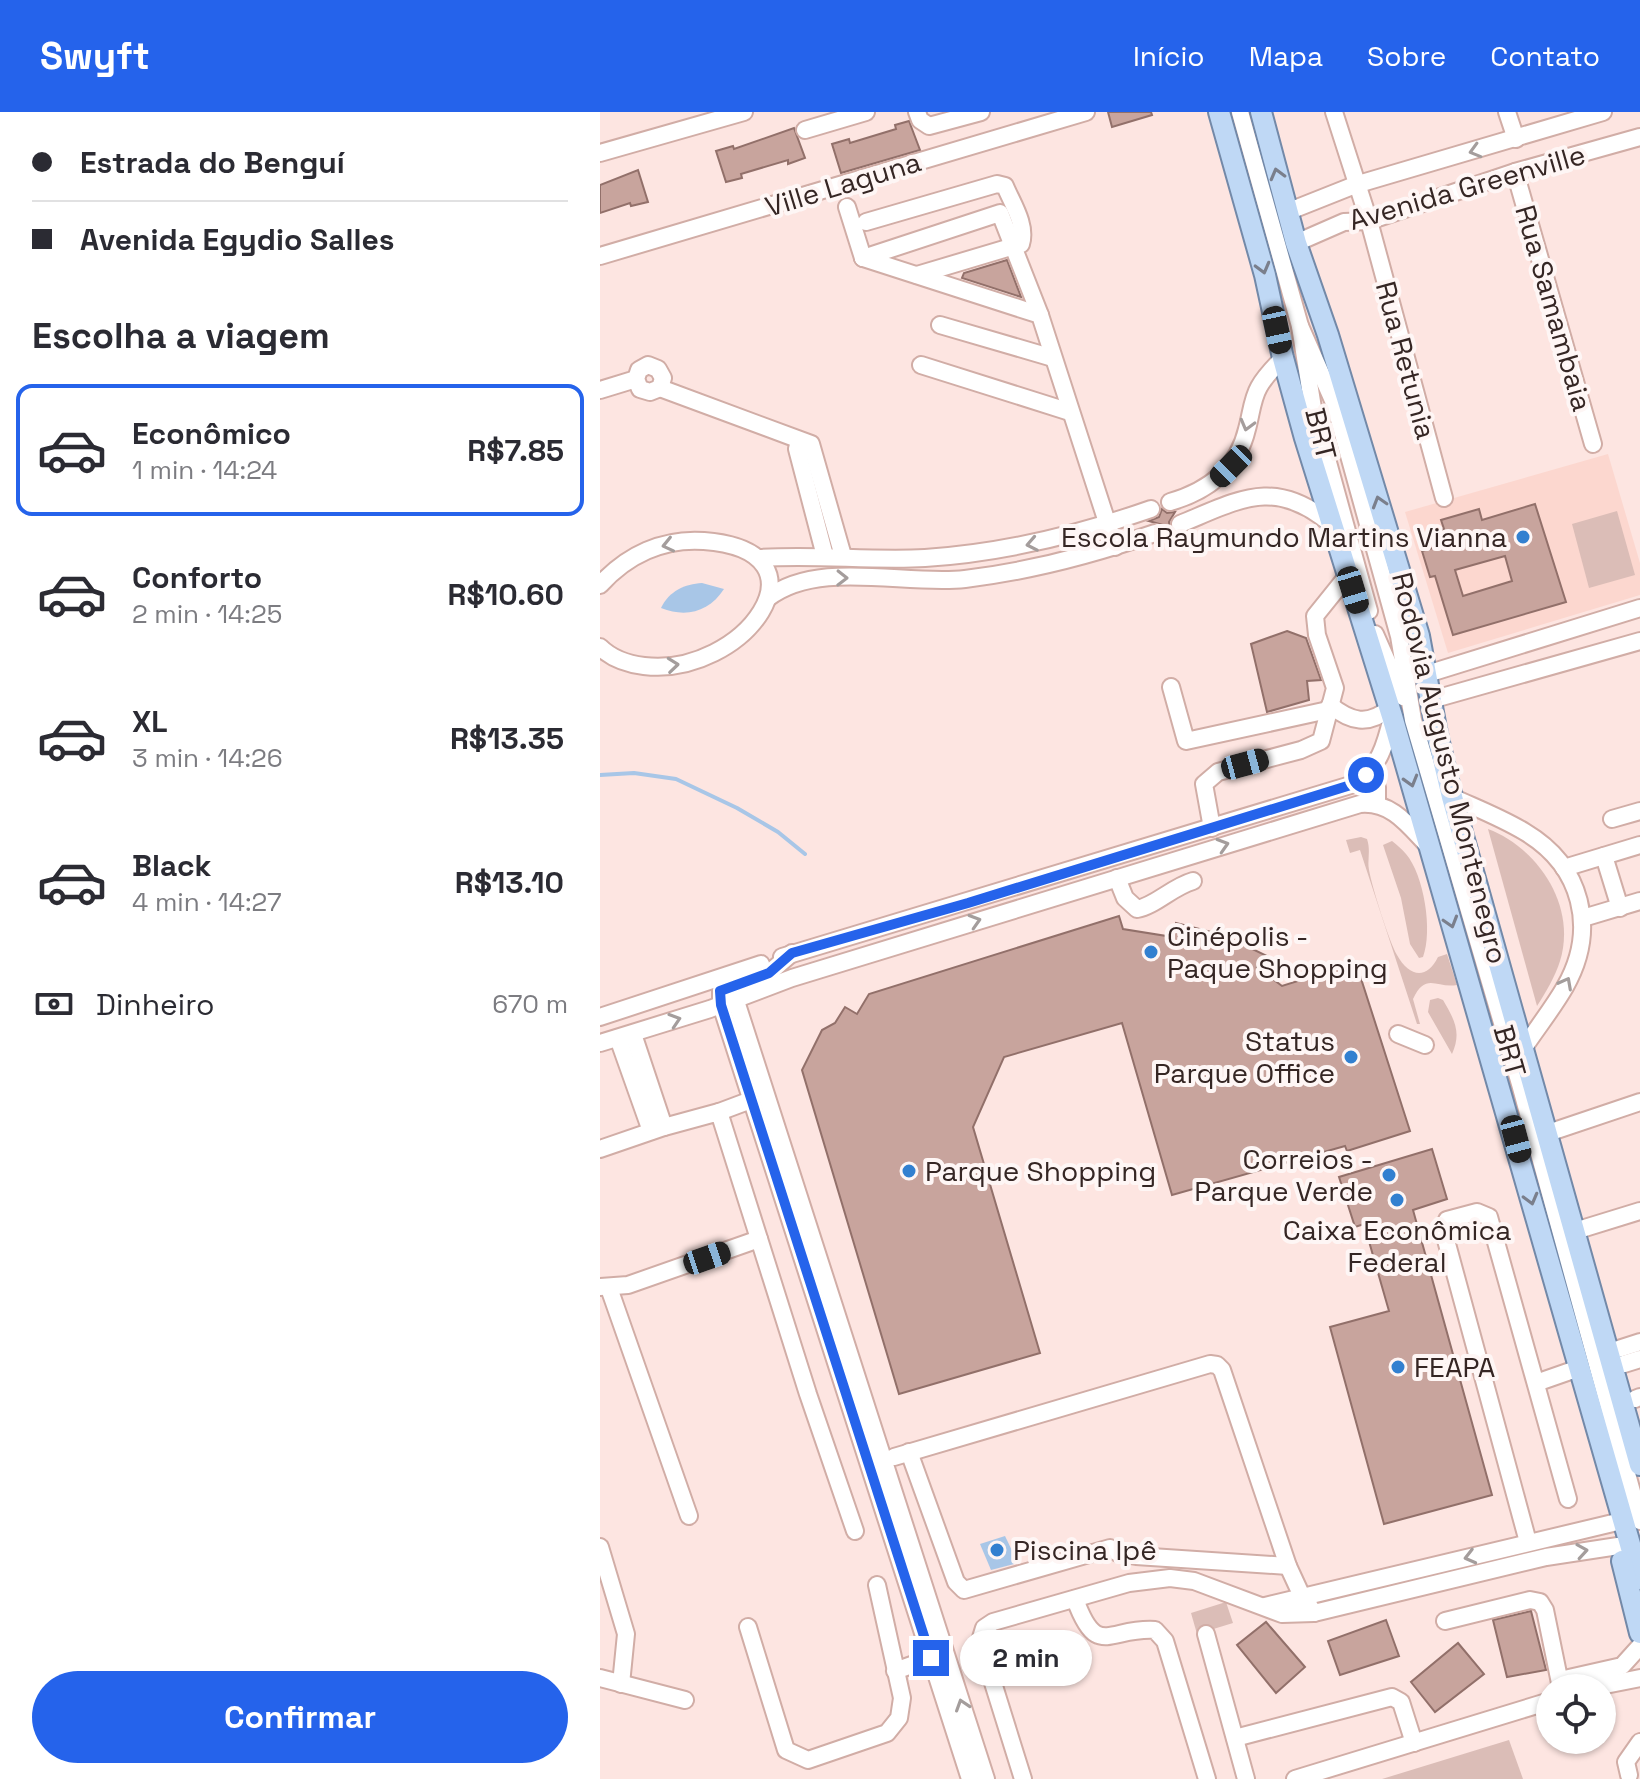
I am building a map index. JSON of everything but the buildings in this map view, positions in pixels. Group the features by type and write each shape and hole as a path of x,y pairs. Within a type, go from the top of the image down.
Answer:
{"main road":[{"name":"Rodovia Augusto Montenegro","path":"1219,112 1265,275 1283,358 1391,712 1591,1410 1589,1430 1640,1633"},
{"name":"Rodovia Augusto Montenegro","path":"1261,112 1296,243 1328,335 1419,636 1452,797 1575,1231 1638,1404"},
{"path":"1622,1359 1640,1465"},
{"path":"1591,1410 1638,1570"}],"street":[{"path":"600,153 744,112"},
{"path":"805,130 866,112"},
{"path":"917,112 920,120 929,126 981,112"},
{"name":"Ville Laguna","path":"600,256 1086,112"},
{"name":"BRT","path":"1240,112 1300,326 1313,408 1376,639 1413,720 1520,1084 1640,1521"},
{"name":"Rua Retunia","path":"1334,112 1369,221 1444,498"},
{"path":"1507,112 1516,139"},
{"name":"Avenida Greenville","path":"1287,212 1355,185 1603,112"},
{"name":"Avenida Greenville","path":"1296,243 1344,222 1369,221 1515,172 1640,137"},
{"name":"Rua Samambaia","path":"1515,172 1593,444"},
{"path":"866,222 997,184 1005,186 1021,224 1021,244 917,275"},
{"path":"847,207 863,258"},
{"path":"863,258 1000,213 1040,315 1115,547"},
{"path":"863,258 1040,315"},
{"path":"940,325 1053,358"},
{"path":"1170,502 1218,480 1231,466 1246,434 1257,388 1283,358"},
{"path":"921,365 1070,412"},
{"path":"600,390 636,379 645,391 660,388 799,441 797,449 843,556"},
{"path":"1231,466 1235,483 1250,496 1305,505 1332,525"},
{"path":"816,490 825,556"},
{"path":"1190,495 1198,517"},
{"path":"1180,524 1250,496"},
{"path":"600,585 631,558 672,543 717,542 759,558 921,558 1037,544 1151,509"},
{"path":"604,655 652,666 694,662 721,650 743,633 768,598 782,588 822,577 961,579 1040,568 1155,533"},
{"path":"957,555 961,579"},
{"path":"759,558 769,580 768,598"},
{"path":"921,558 924,579"},
{"path":"1212,828 1204,784 1218,772 1301,750 1321,741 1335,688 1317,635 1315,616 1348,575"},
{"path":"1427,674 1640,608"},
{"path":"1431,700 1640,641"},
{"path":"1171,687 1186,741 1329,707 1357,720 1377,719 1391,712"},
{"path":"600,1017 792,953 1354,784 1366,775 1380,756 1391,712"},
{"path":"1366,775 1377,787 1377,804"},
{"path":"1452,797 1525,832 1547,848 1564,868 1579,896 1583,918 1578,958 1566,986 1523,1049"},
{"path":"600,1043 947,930 1360,804 1377,804 1399,816 1429,847"},
{"path":"1612,819 1640,811"},
{"path":"1564,868 1640,845"},
{"path":"1604,856 1620,908"},
{"path":"1117,878 1125,898 1137,909 1193,881"},
{"path":"1583,918 1640,901"},
{"path":"940,911 947,930"},
{"path":"792,953 769,973 721,990 728,1002 986,1779"},
{"path":"728,1002 751,1100 970,1779"},
{"path":"1398,1034 1425,1045"},
{"path":"626,1036 658,1129"},
{"path":"600,1149 751,1100"},
{"path":"1548,1133 1640,1102"},
{"path":"719,1112 808,1394 855,1531"},
{"path":"1575,1231 1640,1211"},
{"path":"1528,1542 1443,1229 1447,1220 1477,1212 1489,1217 1568,1499"},
{"path":"689,1516 604,1286 628,1285 759,1239"},
{"path":"1622,1359 1640,1342"},
{"path":"1288,1566 1136,1556 1118,1553 1110,1548 964,1590 956,1582 902,1454 1210,1364 1217,1365 1222,1370 1288,1566 1309,1606"},
{"path":"1536,1383 1579,1368"},
{"path":"1023,1779 980,1641 984,1628 993,1622 1129,1583 1170,1578 1194,1581 1282,1614 1435,1566 1613,1523"},
{"path":"1309,1606 1441,1582 1546,1557 1618,1546"},
{"path":"601,1556 626,1634 621,1684"},
{"path":"1435,1566 1441,1582"},
{"path":"748,1627 786,1750 808,1760 887,1733 899,1718 902,1698 877,1585"},
{"path":"1075,1599 1084,1623 1093,1634 1106,1638 1155,1630 1165,1641 1207,1779"},
{"path":"1445,1621 1530,1600 1540,1602 1545,1610 1559,1674"},
{"path":"1206,1634 1246,1779"},
{"path":"1630,1675 1640,1646"},
{"path":"895,1671 931,1658"},
{"path":"600,1678 685,1700"},
{"path":"1235,1738 1392,1697 1401,1702 1414,1743"},
{"path":"1295,1779 1536,1705"},
{"path":"1629,1775 1626,1762 1640,1742"}],"shaded area":[{"name":"Escola Raymundo Martins Vianna","path":"1608,454 1640,563 1640,595 1448,653 1405,512"},
{"path":"1617,511 1635,575 1589,588 1572,524"},
{"path":"1488,829 1523,850 1549,882 1558,900 1564,940 1560,961 1537,1006"},
{"path":"1367,839 1374,888 1397,955 1407,968 1418,973 1429,969 1438,957 1447,954 1457,985 1427,983 1418,991 1413,999 1420,1024 1417,1024 1360,850 1350,853 1346,840"},
{"path":"1392,841 1412,863 1422,889 1427,933 1423,957 1419,958 1410,944 1401,898 1383,845"},
{"path":"1430,1000 1443,1000 1455,1026 1452,1054 1428,1012"},
{"path":"1226,1602 1233,1623 1197,1634 1191,1613"},
{"path":"1509,1740 1523,1779 1382,1779"}],"water":[{"path":"702,583 724,589 711,603 696,611 679,612 661,608 668,597 678,590"},
{"name":"Piscina Ipê","path":"1005,1536 1018,1563 991,1570 980,1544"}],"waterway":[{"path":"600,775 634,773 676,779 737,808 778,832 805,854"}],"place":[{"name":"Escola Raymundo Martins Vianna","path":"1523,537"},
{"name":"Cinépolis - Paque Shopping","path":"1151,952"},
{"name":"Status Parque Office","path":"1351,1057"},
{"name":"Parque Shopping","path":"909,1171"},
{"name":"Correios - Parque Verde","path":"1389,1175"},
{"name":"Caixa Econômica Federal","path":"1397,1200"},
{"name":"FEAPA","path":"1398,1367"},
{"name":"Piscina Ipê","path":"997,1550"}],"route":[{"path":"931,1658 751,1100 721,1005 720,991 769,973 792,953 1354,784 1366,775"}]}
